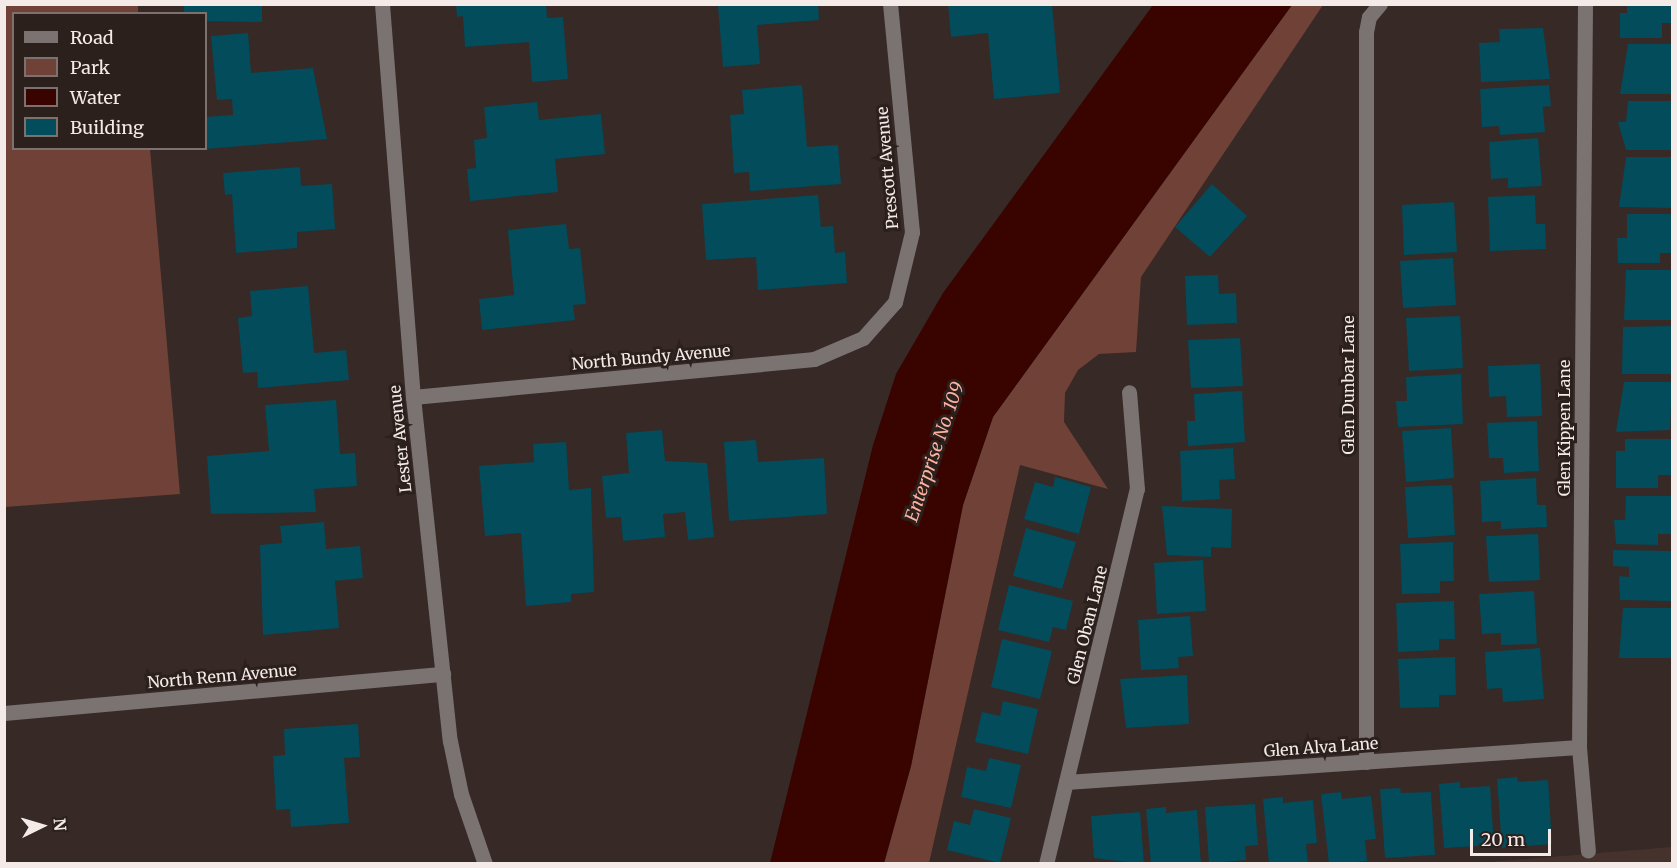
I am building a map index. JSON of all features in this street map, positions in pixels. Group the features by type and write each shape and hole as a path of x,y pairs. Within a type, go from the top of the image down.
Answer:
{"street":[{"name":"Lester Avenue","path":"382,4 413,397 443,674 461,794 485,864"},
{"name":"Prescott Avenue","path":"882,321 904,282 912,232 890,4"},
{"name":"Glen Kippen Lane","path":"1585,4 1579,747 1588,851"},
{"name":"Glen Dunbar Lane","path":"1366,762 1366,32 1376,7"},
{"name":"North Bundy Avenue","path":"413,397 814,359 863,338 882,321"},
{"name":"Glen Oban Lane","path":"1046,864 1137,489 1129,392"},
{"name":"North Renn Avenue","path":"4,713 443,674"},
{"name":"Glen Alva Lane","path":"1066,783 1579,747"}],"shaded area":[{"path":"1672,847 1672,863 1477,863"}],"green space":[{"path":"5,4 138,5 138,12 12,12 12,150 150,150 180,494 5,507"},
{"path":"1292,5 1323,5 1141,277 1136,352 1099,354 1078,370 1065,393 1064,422 1108,489 1020,465 929,863 884,864 911,766 963,505 993,417"}],"water":[{"name":"Enterprise No. 109","path":"1153,5 1292,5 993,417 963,505 911,766 884,863 770,863 873,445 896,374 943,293"}],"building":[{"path":"184,4 262,4 262,22 207,21 207,12 184,12"},
{"path":"456,4 546,4 547,18 563,17 568,79 532,82 529,42 465,47 463,16 457,17"},
{"path":"818,4 819,20 757,25 760,64 723,67 718,6"},
{"path":"948,4 1052,4 1060,93 994,99 988,33 951,37"},
{"path":"1627,4 1672,4 1672,23 1662,23 1662,38 1620,38 1620,13 1627,13"},
{"path":"1543,28 1550,79 1481,82 1479,43 1500,42 1499,29"},
{"path":"248,33 251,73 313,68 327,139 207,149 207,117 233,115 232,99 217,100 211,36"},
{"path":"1628,44 1672,44 1672,94 1620,94"},
{"path":"802,85 807,147 838,145 841,184 750,191 749,172 734,173 730,115 744,114 742,90"},
{"path":"1549,85 1551,106 1543,107 1545,132 1500,135 1499,126 1482,127 1480,89"},
{"path":"1628,101 1672,101 1672,150 1626,150 1618,122 1626,122"},
{"path":"537,102 539,120 601,114 605,154 555,159 558,192 470,201 467,169 476,168 474,140 487,138 484,107"},
{"path":"1538,138 1542,186 1508,188 1508,178 1491,179 1489,142"},
{"path":"1626,157 1672,157 1672,208 1619,207"},
{"path":"300,167 301,186 332,184 335,229 297,232 297,248 236,253 232,194 225,195 223,173"},
{"path":"1212,184 1247,216 1210,257 1175,227"},
{"path":"818,195 821,227 833,226 835,253 845,252 847,283 758,290 756,257 706,260 702,204"},
{"path":"1535,195 1536,224 1545,224 1546,249 1490,251 1488,197"},
{"path":"1454,202 1457,252 1404,255 1402,205"},
{"path":"1627,214 1672,214 1672,253 1660,253 1660,263 1618,263 1617,238 1627,238"},
{"path":"566,224 569,249 580,248 586,304 573,305 575,320 482,330 479,299 514,295 508,230"},
{"path":"1453,258 1456,305 1403,308 1400,261"},
{"path":"1626,270 1672,270 1672,320 1624,320"},
{"path":"1218,275 1219,294 1236,293 1237,323 1187,325 1185,276"},
{"path":"308,286 314,353 346,350 349,380 258,388 257,372 243,373 238,318 252,316 250,291"},
{"path":"1460,316 1463,368 1409,371 1406,318"},
{"path":"1672,326 1672,374 1622,374 1623,327"},
{"path":"1240,338 1243,386 1191,388 1188,340"},
{"path":"1540,364 1542,416 1507,417 1506,396 1489,397 1488,366"},
{"path":"1461,374 1463,424 1398,427 1396,401 1407,401 1406,377"},
{"path":"1624,382 1672,382 1670,430 1616,432"},
{"path":"1242,391 1245,442 1188,446 1187,421 1195,421 1194,394"},
{"path":"336,400 340,454 355,453 357,486 314,489 316,512 211,514 207,456 269,451 265,405"},
{"path":"1537,421 1539,471 1504,473 1503,458 1489,458 1487,423"},
{"path":"1451,428 1454,478 1406,482 1402,431"},
{"path":"662,430 665,461 707,463 714,537 688,540 685,512 663,514 665,537 623,541 621,517 606,518 602,476 629,473 626,433"},
{"path":"1625,439 1672,439 1672,475 1658,475 1658,488 1616,488 1616,451 1625,451"},
{"path":"756,440 758,462 824,458 827,514 729,521 724,442"},
{"path":"566,442 569,490 591,488 594,592 571,594 571,602 526,606 521,533 485,536 479,466 534,462 533,444"},
{"path":"1233,448 1235,479 1219,480 1220,499 1182,501 1180,451"},
{"path":"1055,477 1091,487 1079,534 1024,519 1035,482 1053,487"},
{"path":"1536,478 1537,505 1546,505 1547,527 1501,529 1501,521 1482,522 1480,481"},
{"path":"1452,485 1455,535 1408,538 1405,487"},
{"path":"1626,496 1672,496 1672,534 1658,534 1658,545 1616,544 1614,520 1625,520"},
{"path":"1162,506 1232,509 1231,548 1211,547 1211,557 1167,555"},
{"path":"324,522 326,549 360,546 363,578 335,581 339,628 263,635 260,545 282,543 280,526"},
{"path":"1026,528 1076,542 1062,589 1013,576"},
{"path":"1538,534 1540,580 1489,582 1486,536"},
{"path":"1453,542 1454,581 1440,581 1440,593 1402,594 1400,544"},
{"path":"1613,550 1672,551 1672,601 1620,600 1619,576 1629,577 1629,567 1613,566"},
{"path":"1203,560 1206,611 1157,614 1154,563"},
{"path":"1009,585 1073,601 1066,630 1053,627 1049,642 998,630"},
{"path":"1534,591 1537,644 1501,645 1501,633 1482,634 1479,594"},
{"path":"1454,601 1455,639 1439,639 1439,650 1398,652 1396,603"},
{"path":"1623,608 1672,608 1671,658 1619,658"},
{"path":"1190,616 1193,656 1178,657 1179,668 1141,670 1138,620"},
{"path":"1002,639 1052,651 1040,699 991,687"},
{"path":"1540,648 1544,699 1503,702 1502,688 1487,689 1485,652"},
{"path":"1455,657 1456,695 1439,695 1439,707 1400,708 1398,659"},
{"path":"1187,675 1189,724 1126,728 1120,679"},
{"path":"1003,701 1038,709 1028,754 975,742 982,712 1000,716"},
{"path":"358,724 360,757 344,758 349,823 291,827 290,809 276,810 273,756 285,755 284,729"},
{"path":"989,758 1021,765 1011,808 961,797 967,767 986,771"},
{"path":"1517,777 1518,782 1548,780 1552,844 1502,848 1497,779"},
{"path":"1460,782 1460,788 1490,786 1494,845 1444,848 1439,784"},
{"path":"1400,788 1401,793 1431,792 1435,855 1385,858 1380,789"},
{"path":"1341,792 1342,799 1371,796 1376,839 1365,840 1367,861 1329,864 1321,794"},
{"path":"1283,797 1283,803 1313,800 1317,843 1306,844 1308,864 1269,864 1263,799"},
{"path":"1255,804 1258,845 1245,846 1246,860 1209,863 1205,807"},
{"path":"1166,807 1166,813 1197,810 1201,864 1151,864 1146,809"},
{"path":"974,809 1011,818 1000,863 947,850 954,821 970,825"},
{"path":"1140,812 1144,864 1094,858 1091,816"}]}
